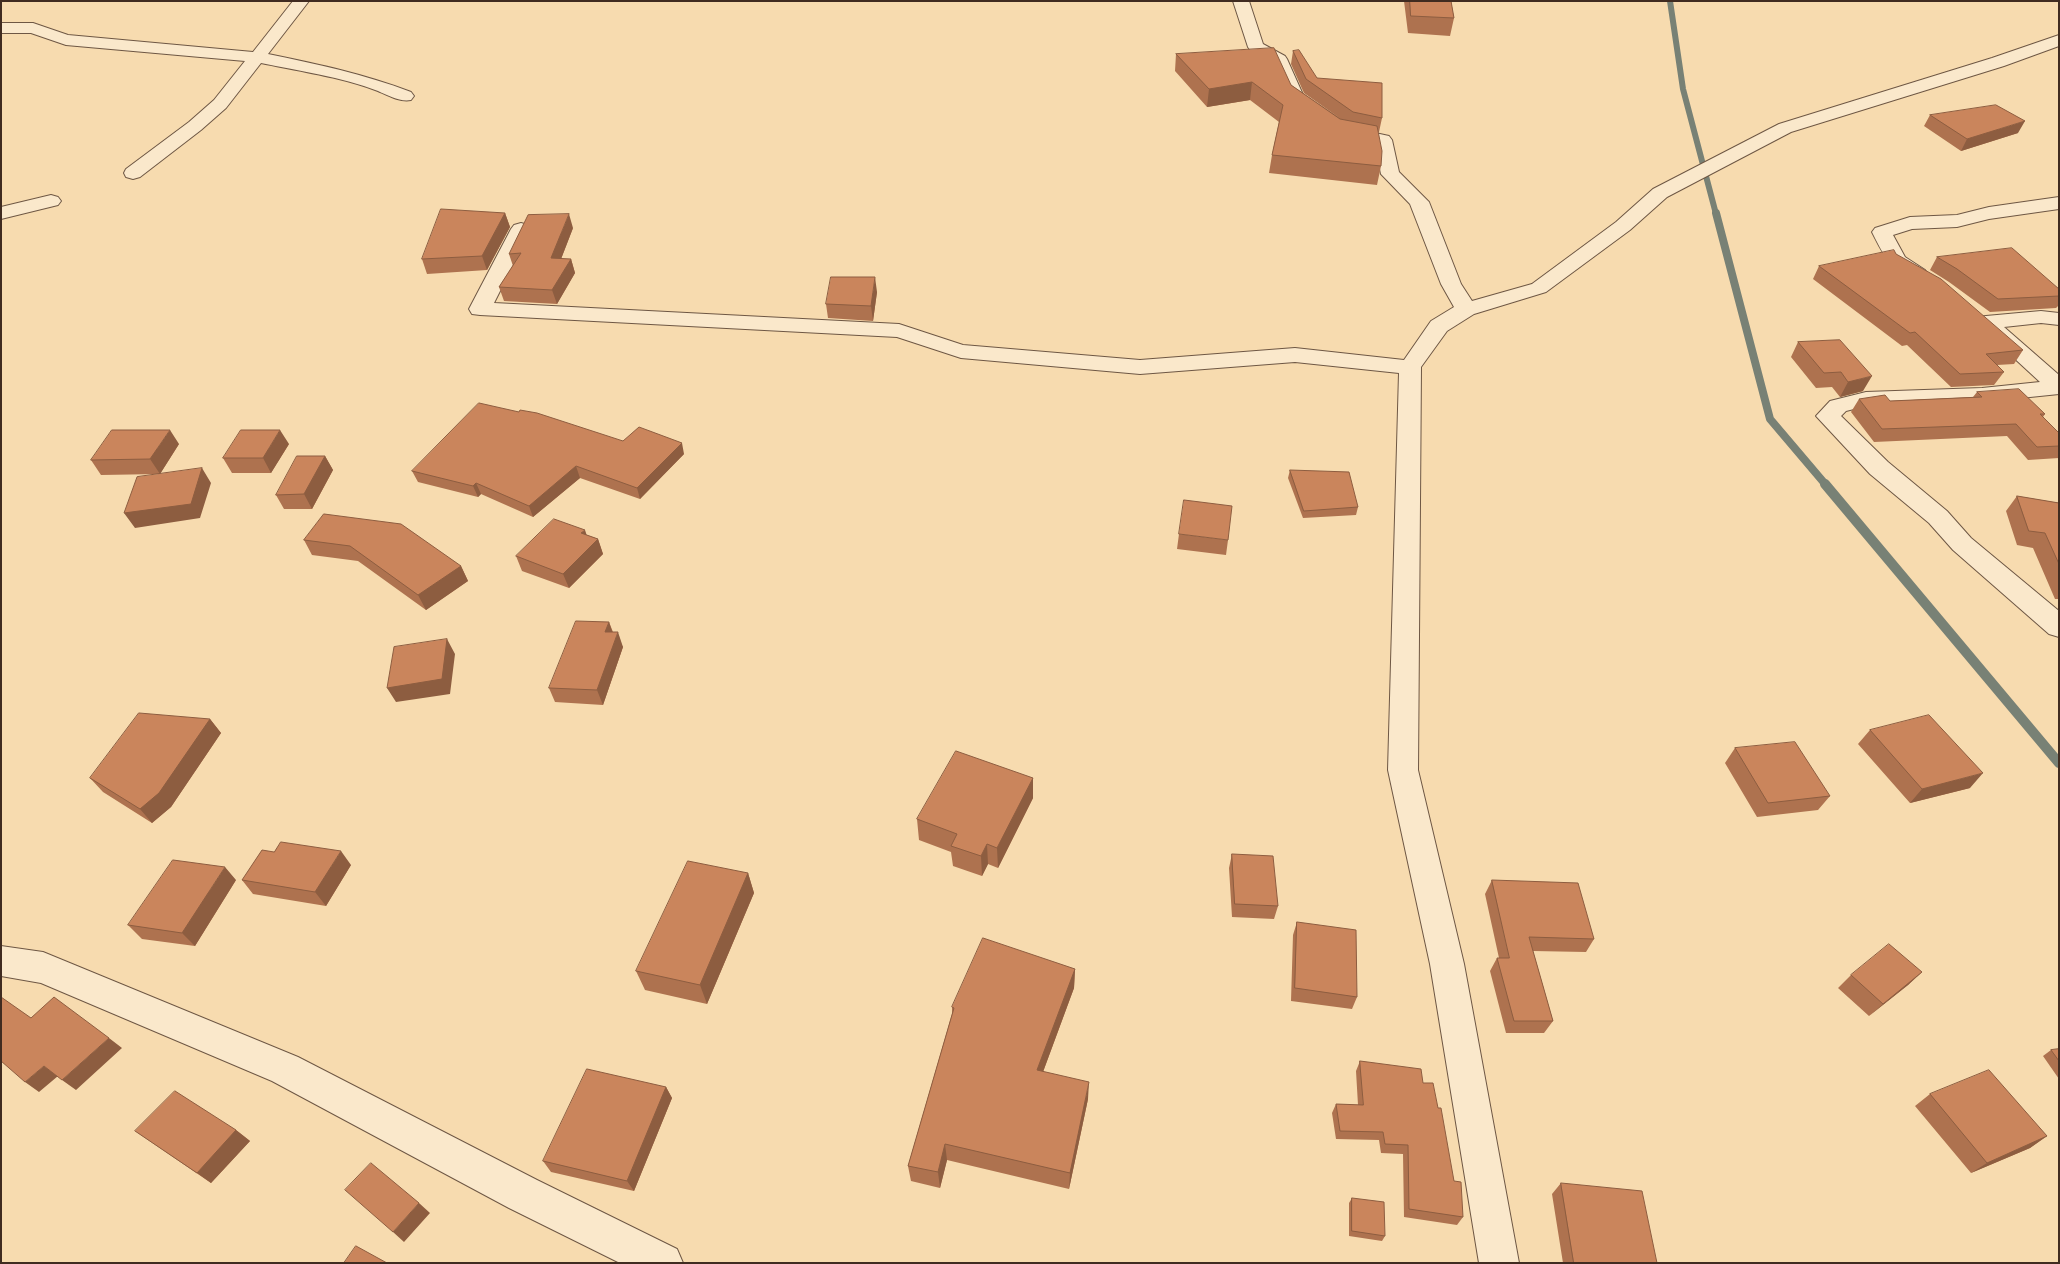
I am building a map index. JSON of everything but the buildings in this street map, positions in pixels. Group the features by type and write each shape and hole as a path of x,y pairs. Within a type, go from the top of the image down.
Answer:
{"street":[{"path":"133,173 195,126 220,104 300,1"},
{"path":"1241,1 1256,47 1279,59 1295,97 1311,108"},
{"path":"1,28 33,28 66,40 256,57 336,73 372,83 404,96"},
{"path":"1499,1263 1447,964 1403,770 1410,366 1439,326 1466,309 1539,288 1623,226 1660,193 1785,128 1998,62 2059,40"},
{"path":"1328,120 1344,131 1383,140 1390,174 1419,202 1451,284 1466,309"},
{"path":"1,213 51,200"},
{"path":"1934,283 1897,261 1882,232 1910,224 1957,220 1989,213 2059,203"},
{"path":"521,229 480,308 899,331 962,351 1140,366 1295,355 1410,366"},
{"path":"2059,319 1978,316 2059,387"},
{"path":"2059,387 1982,395 1866,399 1838,406 1828,416 1879,468 1938,517 1962,544 2059,627"},
{"path":"1,961 43,968 285,1069 523,1194 663,1263"}],"waterway":[{"path":"1670,1 1683,89 1716,214"},
{"path":"1716,213 1770,419 1826,485"},
{"path":"1825,484 2059,763"}]}
